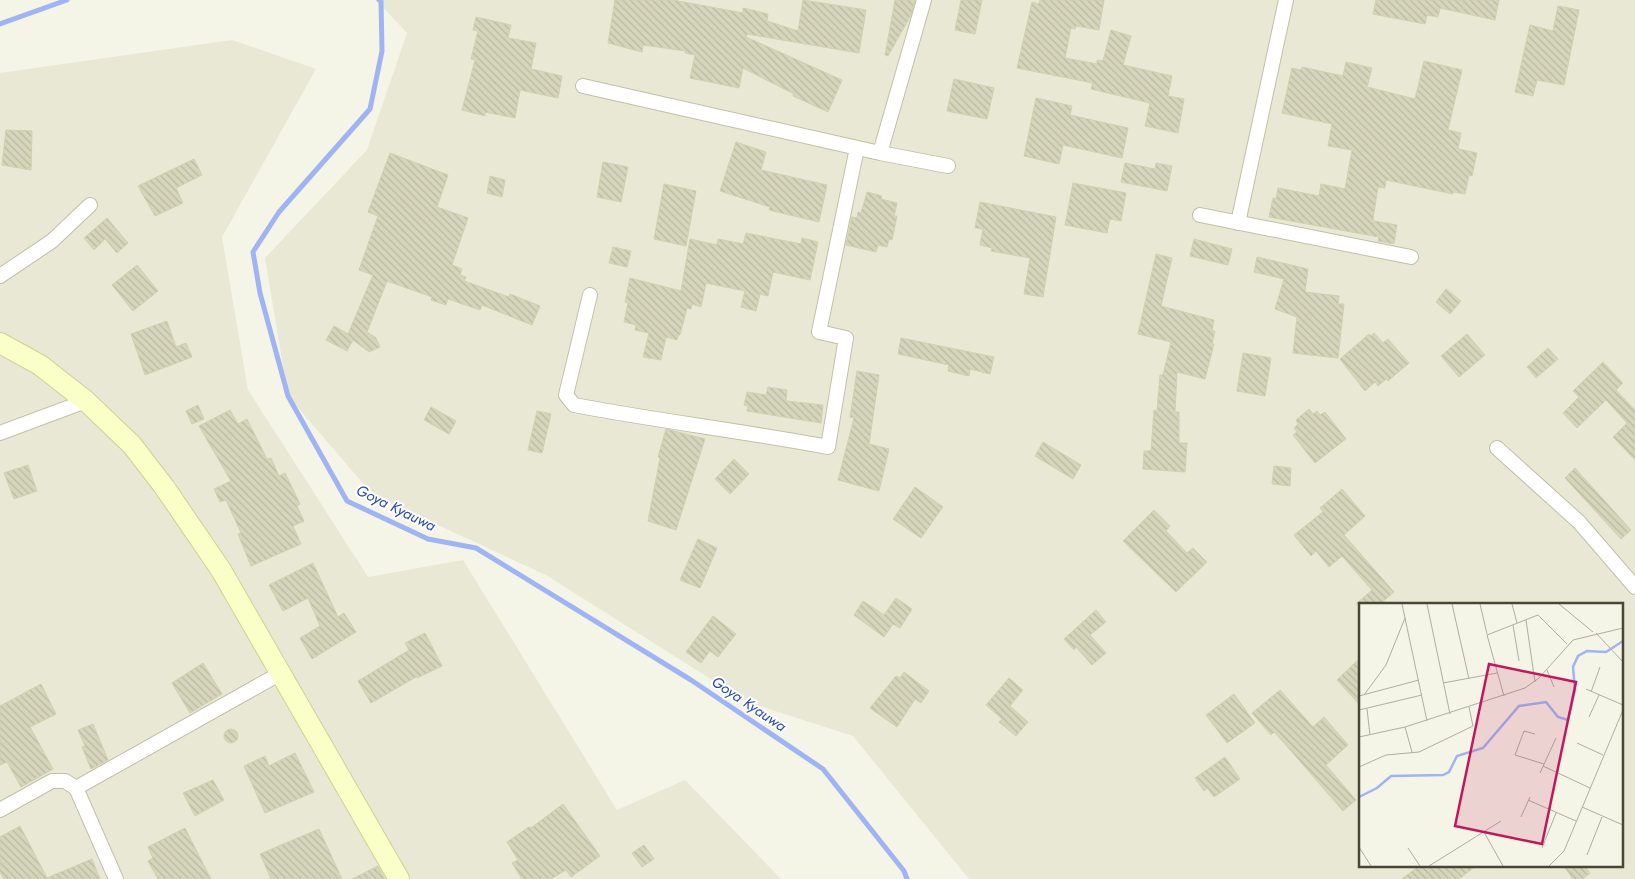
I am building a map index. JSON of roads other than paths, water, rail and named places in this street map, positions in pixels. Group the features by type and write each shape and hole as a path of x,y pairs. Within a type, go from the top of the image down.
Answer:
{"street":[{"path":"880,153 924,0"},
{"path":"1238,223 1286,0"},
{"path":"583,86 857,148 948,166"},
{"path":"590,295 566,395 574,405 828,447 846,338 819,332 857,148"},
{"path":"0,276 52,242 90,205"},
{"path":"1200,215 1411,257"},
{"path":"0,343 40,365 86,401 132,445 165,488 221,570 399,879"},
{"path":"0,433 86,401"},
{"path":"1497,448 1579,522 1635,587"},
{"path":"76,788 281,673"},
{"path":"0,810 52,781 65,781 76,788 116,879"}],"waterway":[{"name":"Goya Kyauwa","path":"0,24 67,0"},
{"name":"Goya Kyauwa","path":"379,0 381,1 382,51 370,109 279,212 253,252 260,293 288,396 347,501 428,539 476,548 691,680 823,769 904,871 907,879"}]}
